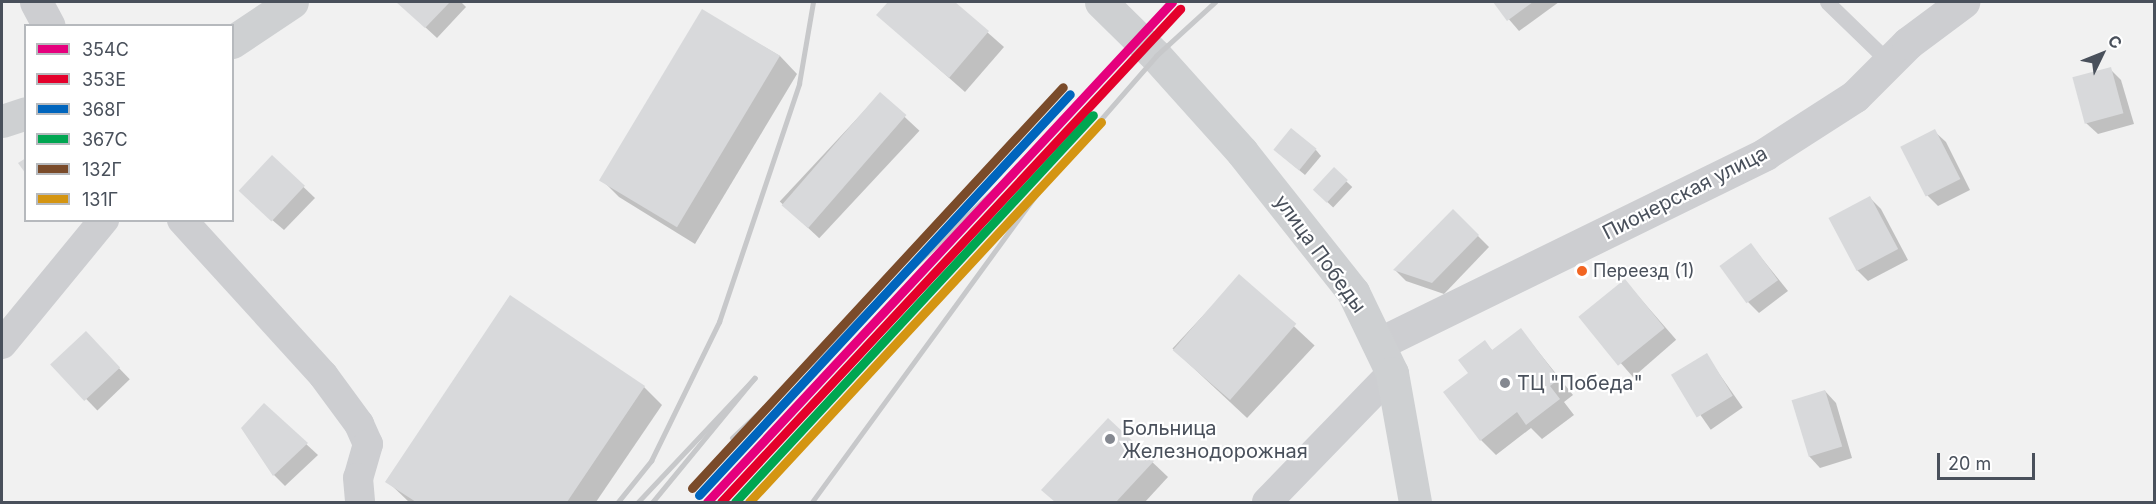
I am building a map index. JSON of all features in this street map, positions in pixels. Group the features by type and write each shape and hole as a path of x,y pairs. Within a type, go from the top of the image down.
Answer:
{"main road":[{"path":"234,41 292,2"},
{"name":"улица Победы","path":"1101,2 1156,56 1242,152 1353,292 1386,358 1414,502"},
{"path":"2,121 24,114"}],"street":[{"path":"36,2 48,24"},
{"name":"Пионерская улица","path":"1386,358 1765,154 1825,118 1963,2"},
{"path":"2,344 102,222"},
{"path":"184,222 323,375 359,424 368,444 358,478 360,502"},
{"path":"1267,502 1386,358"}],"lane":[{"path":"1827,2 1889,62"}],"building":[{"path":"396,2 450,2 425,28"},
{"path":"888,2 955,2 989,31 949,78 876,15"},
{"path":"1493,2 1533,2 1507,21"},
{"path":"702,9 780,56 677,227 599,180"},
{"path":"2111,67 2123,113 2085,124 2072,77"},
{"path":"880,92 906,115 808,228 782,205"},
{"path":"1291,128 1317,149 1299,171 1273,150"},
{"path":"1935,129 1960,179 1926,197 1900,147"},
{"path":"272,155 305,186 271,222 239,191"},
{"path":"24,159 24,171 18,163"},
{"path":"1334,167 1348,180 1327,203 1313,190"},
{"path":"1870,196 1898,249 1857,271 1829,218"},
{"path":"1453,209 1479,235 1432,283 1393,270"},
{"path":"1751,243 1778,280 1746,303 1719,266"},
{"path":"1239,274 1296,324 1230,400 1173,350"},
{"path":"1625,279 1665,328 1618,366 1578,317"},
{"path":"510,295 645,386 567,502 416,502 385,482"},
{"name":"ТЦ \"Победа\"","path":"1521,328 1559,379 1550,386 1560,399 1526,425 1517,412 1480,441 1443,392 1468,373 1458,360 1485,340 1492,350"},
{"path":"86,331 120,368 84,401 50,364"},
{"path":"1707,353 1733,396 1697,417 1671,375"},
{"path":"1825,390 1842,446 1809,457 1792,400"},
{"path":"264,403 308,443 273,476 241,428"},
{"name":"Больница Железнодорожная","path":"1108,418 1154,461 1116,502 1055,502 1041,490"}],"railway":[{"path":"618,502 651,461 719,322 799,84 813,2"},
{"path":"812,502 1041,188 1156,56 1215,2"},
{"path":"732,438 1019,167"},
{"path":"638,502 755,378 653,502"}],"transit line":[{"name":"354С","path":"707,502 1172,2"},
{"name":"353Е","path":"721,502 1180,9"},
{"name":"132Г","path":"692,488 1063,87"},
{"name":"368Г","path":"699,495 1070,94"},
{"name":"367С","path":"735,502 1093,115"},
{"name":"131Г","path":"749,502 1101,122"}],"place":[{"name":"Переезд (1)","path":"1582,271"},
{"name":"ТЦ \"Победа\"","path":"1505,383"},
{"name":"Больница Железнодорожная","path":"1110,439"}]}
